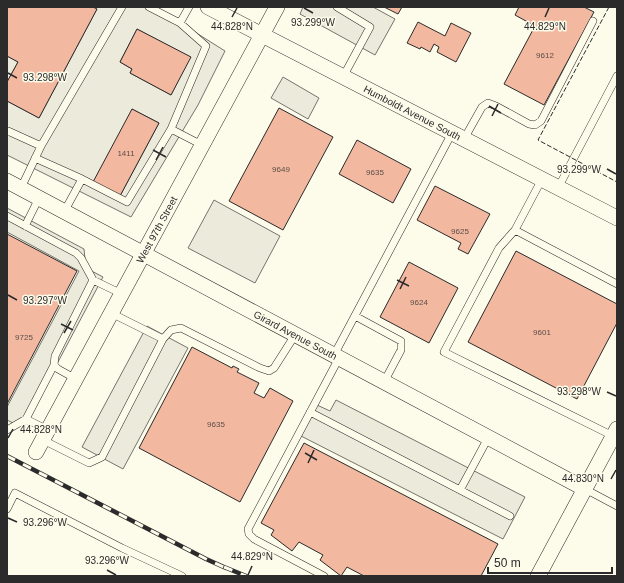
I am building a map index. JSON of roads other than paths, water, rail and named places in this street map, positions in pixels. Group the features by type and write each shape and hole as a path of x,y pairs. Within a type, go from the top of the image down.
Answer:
{"street":[{"name":"Humboldt Avenue South","path":"208,7 617,218"},
{"name":"West 97th Street","path":"42,441 277,7"},
{"name":"Girard Avenue South","path":"7,181 585,489"},
{"path":"538,576 615,433"}],"lane":[{"path":"21,188 41,146 122,7"},
{"path":"35,158 82,179 127,202 171,130 206,46 180,23 149,7"},
{"path":"180,23 189,7"},
{"path":"336,7 370,27 343,77"},
{"path":"324,576 254,540 249,534 248,528 310,412 355,316 458,136 482,107 488,103 529,124 535,125 541,122 593,21"},
{"path":"558,188 617,76"},
{"path":"171,130 202,145"},
{"path":"7,132 8,131 41,146"},
{"path":"64,212 82,179"},
{"path":"542,179 515,230 499,248 444,352 615,433"},
{"path":"25,226 39,198"},
{"path":"7,216 76,253 81,258 93,280 122,294"},
{"path":"515,230 617,284"},
{"path":"7,430 26,419 54,365 56,356 93,280"},
{"path":"111,313 163,339"},
{"path":"355,316 401,341 402,350 384,382"},
{"path":"26,419 42,441 89,464 102,457 163,339 171,330 181,328 260,368 269,371 274,368 295,335"},
{"path":"54,365 58,369 76,379"},
{"path":"310,412 510,516"},
{"path":"460,490 488,438"},
{"path":"585,489 617,506"},
{"path":"7,509 15,493 122,548 182,576"}],"railway":[{"path":"7,456 226,568"},
{"path":"224,567 246,576"}]}
